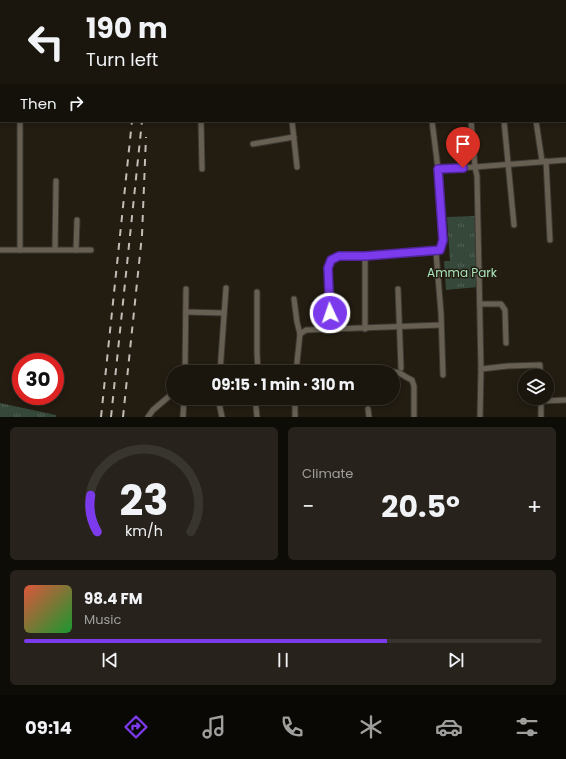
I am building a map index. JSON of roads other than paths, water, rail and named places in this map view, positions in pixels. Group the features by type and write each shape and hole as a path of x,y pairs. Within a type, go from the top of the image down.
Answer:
{"street":[{"path":"20,122 20,250"},
{"path":"201,122 202,169"},
{"path":"292,122 298,167"},
{"path":"326,329 330,313 328,268 331,260 339,256 436,252 440,250 443,240 438,169 432,122"},
{"path":"471,122 477,176 481,369 480,417"},
{"path":"504,122 514,225"},
{"path":"536,122 544,161 550,240"},
{"path":"253,144 294,137"},
{"path":"438,169 566,160"},
{"path":"55,249 56,181"},
{"path":"76,250 77,220"},
{"path":"0,250 91,250"},
{"path":"436,252 441,313 443,375"},
{"path":"365,256 365,329"},
{"path":"220,365 226,288"},
{"path":"185,365 186,289"},
{"path":"398,289 401,368"},
{"path":"257,292 258,365"},
{"path":"294,299 300,334 297,365"},
{"path":"480,304 502,304 505,310 506,343"},
{"path":"186,312 224,313"},
{"path":"300,334 306,330 441,326"},
{"path":"481,369 540,365 540,369"},
{"path":"400,372 404,377 412,380 414,386 414,417"},
{"path":"148,417 153,410 166,399"},
{"path":"554,400 566,400"},
{"path":"183,417 184,405"},
{"path":"219,405 222,417"},
{"path":"295,405 295,417"},
{"path":"541,405 541,417"},
{"path":"256,407 256,417"},
{"path":"368,409 369,417"}],"railway":[{"path":"101,417 132,122"},
{"path":"111,417 142,122"},
{"path":"123,417 142,235 146,137"}],"park label":[{"name":"Amma Park","path":"462,272"}]}
